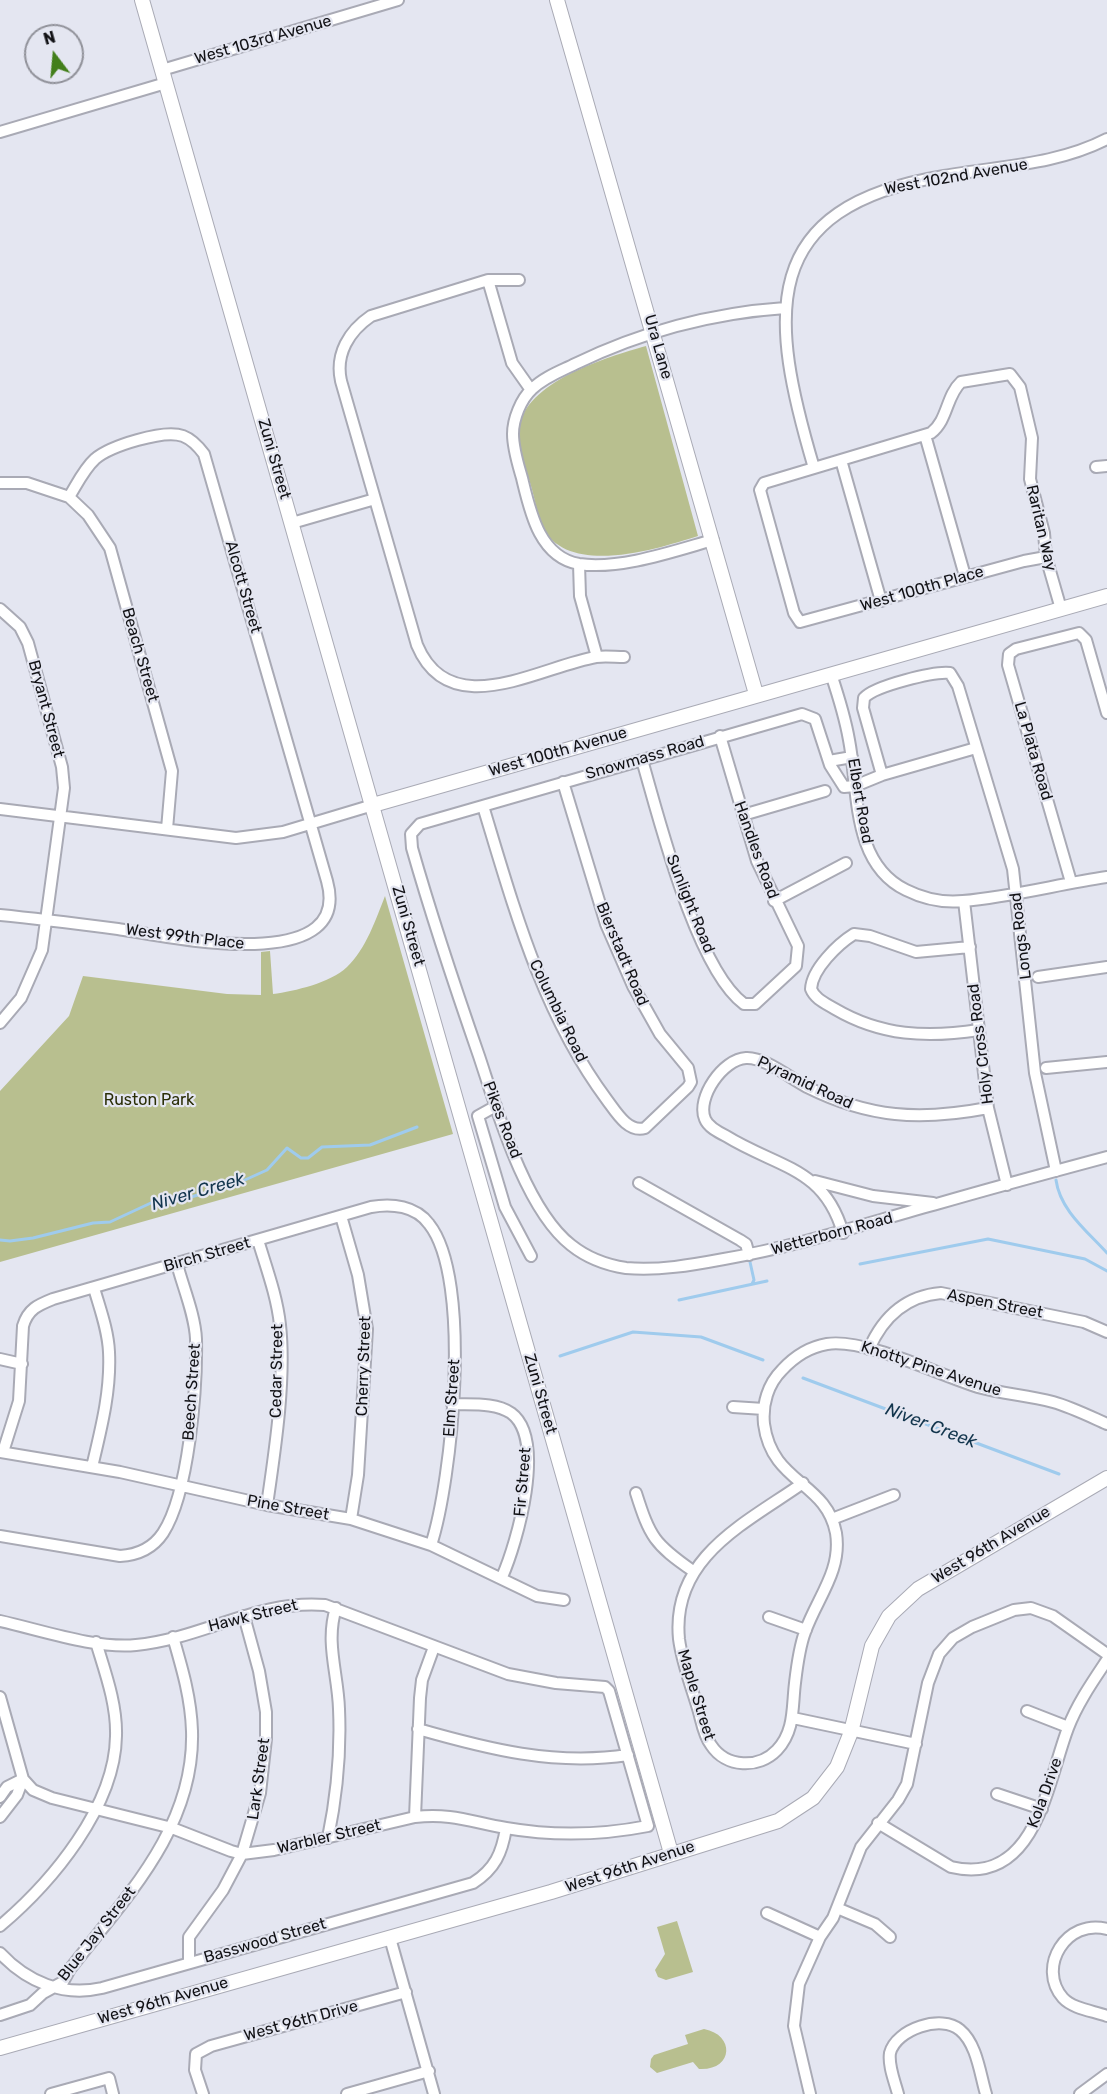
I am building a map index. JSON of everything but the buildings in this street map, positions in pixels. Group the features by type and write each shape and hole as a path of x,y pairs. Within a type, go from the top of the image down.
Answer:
{"street":[{"name":"Zuni Street","path":"142,0 671,1853"},
{"name":"West 103rd Avenue","path":"0,132 398,0"},
{"name":"Ura Lane","path":"557,0 756,694"},
{"name":"West 102nd Avenue","path":"813,468 792,386 785,308 792,273 808,242 831,218 864,196 922,180 1055,159 1107,139"},
{"path":"488,280 512,363 531,390"},
{"path":"519,280 488,280 384,310 363,321 347,340 341,356 339,373 420,652 430,667 450,682 472,688 490,686 597,657 624,657"},
{"path":"713,540 634,560 579,564 561,556 547,544 536,527 528,502 513,433 520,407 531,390 550,377 606,349 721,314 785,308"},
{"name":"Raritan Way","path":"925,435 938,428 952,393 961,382 1006,374 1014,377 1020,387 1032,438 1029,474 1044,533 1046,557 1061,609"},
{"name":"Alcott Street","path":"69,497 93,461 119,446 158,435 177,434 189,439 204,454 327,881"},
{"path":"813,468 925,435 966,576"},
{"path":"842,460 881,601"},
{"name":"West 100th Place","path":"813,468 764,483 760,490 798,621 808,622 966,576 1046,557"},
{"path":"0,483 27,483 69,497"},
{"name":"Beach Street","path":"69,497 88,515 110,548 172,771 167,829"},
{"path":"292,523 375,499"},
{"path":"579,564 580,596 597,657"},
{"name":"West 100th Avenue","path":"0,809 236,838 265,836 756,694 1107,596"},
{"name":"Bryant Street","path":"0,609 20,627 28,642 62,766 64,788 42,950 34,973 21,998 0,1023"},
{"name":"La Plata Road","path":"1071,882 1007,661 1009,654 1016,649 1079,633 1088,647 1107,713"},
{"name":"Longs Road","path":"882,775 863,708 867,694 943,672 954,677 1013,869 1035,1073 1056,1171"},
{"name":"Elbert Road","path":"831,674 852,757 862,829 870,855 879,870 897,886 916,895 945,902 964,901 1107,877"},
{"name":"Snowmass Road","path":"413,830 420,824 720,736 807,714 814,719 829,761"},
{"name":"Handles Road","path":"720,736 757,861 774,901 798,946 796,966 776,987"},
{"path":"852,757 829,761 844,787 855,786 882,775 976,748"},
{"name":"Sunlight Road","path":"642,760 678,882 693,919 723,978 737,998 749,1005 762,1000 776,987"},
{"name":"Bierstadt Road","path":"563,782 606,924 633,986 660,1034 691,1073 691,1082 667,1108"},
{"path":"743,815 825,791"},
{"name":"Columbia Road","path":"483,806 513,907 539,979 585,1067 619,1116 631,1127 640,1129 650,1126 667,1108"},
{"name":"Pikes Road","path":"413,830 412,848 439,941 496,1106 530,1190 549,1222 571,1245 600,1261 623,1267 657,1268 725,1259"},
{"path":"774,901 846,863"},
{"name":"West 99th Place","path":"0,915 47,919 208,942 242,945 273,943 306,934 322,920 329,906 327,881"},
{"name":"Holy Cross Road","path":"964,901 988,1108 1007,1185"},
{"path":"970,947 916,952 859,934 844,940 814,976 810,985 813,995 849,1017 897,1033 937,1035 979,1030"},
{"path":"1038,976 1107,967"},
{"name":"Pyramid Road","path":"843,1233 830,1201 812,1180 753,1152 707,1124 702,1111 705,1097 727,1065 738,1059 753,1058 846,1104 882,1113 926,1117 988,1108"},
{"path":"1046,1068 1107,1062"},
{"path":"496,1106 478,1116 505,1207 531,1256"},
{"name":"Wetterborn Road","path":"725,1259 843,1233 938,1203 1107,1157"},
{"name":"Wetterborn Road","path":"812,1180 873,1196 938,1203"},
{"path":"639,1184 740,1240 746,1244 749,1255"},
{"name":"Birch Street","path":"2,1452 19,1401 23,1326 31,1310 53,1299 383,1205 410,1210 429,1223 442,1251"},
{"name":"Cherry Street","path":"341,1216 358,1275 367,1329 358,1474 351,1519"},
{"name":"Cedar Street","path":"258,1240 277,1305 281,1341 274,1452 267,1505"},
{"name":"Elm Street","path":"431,1545 445,1490 452,1404 454,1316 442,1251"},
{"name":"Beech Street","path":"0,1536 120,1556 131,1555 146,1549 163,1533 180,1487 190,1432 196,1338 177,1264"},
{"path":"92,1467 105,1409 109,1370 107,1336 94,1288"},
{"name":"Aspen Street","path":"869,1349 879,1329 897,1309 919,1297 941,1293 1084,1322 1107,1332"},
{"name":"Knotty Pine Avenue","path":"793,1718 797,1668 806,1630 836,1564 836,1538 832,1519 823,1504 802,1483 784,1470 771,1450 764,1409 768,1390 777,1374 800,1354 827,1344 850,1344 981,1388 1051,1401 1107,1424"},
{"path":"0,1359 22,1364"},
{"name":"Fir Street","path":"452,1404 504,1409 519,1421 527,1441 519,1524 511,1555 501,1577"},
{"path":"733,1407 764,1409"},
{"name":"Pine Street","path":"2,1452 92,1467 267,1505 351,1519 431,1545 537,1596 564,1600"},
{"name":"West 96th Avenue","path":"0,2048 644,1865 671,1853 762,1827 796,1811 825,1785 837,1767 851,1732 872,1646 889,1616 901,1603 918,1589 1107,1478"},
{"path":"636,1493 649,1532 655,1541 693,1571 715,1545 802,1483"},
{"path":"832,1519 894,1495"},
{"name":"Maple Street","path":"693,1571 680,1609 680,1640 710,1745 719,1754 739,1763 759,1761 777,1749 786,1738 793,1718"},
{"name":"Hawk Street","path":"0,1621 96,1642 135,1645 173,1637 292,1604 316,1604 336,1608 508,1674 556,1683 605,1687 609,1691 627,1755"},
{"path":"328,1838 340,1762 338,1686 330,1641 336,1608"},
{"path":"810,2094 796,2044 794,2016 805,1967 837,1908 861,1848 903,1792 912,1768 934,1663 953,1638 972,1627 1014,1611 1031,1608 1053,1616 1107,1654"},
{"name":"Lark Street","path":"189,1963 189,1937 223,1890 242,1854 260,1793 266,1739 264,1695 244,1616"},
{"path":"769,1617 806,1630"},
{"name":"Blue Jay Street","path":"0,2015 30,2005 43,1993 63,1982 69,1969 147,1870 172,1828 186,1781 192,1733 189,1698 173,1637"},
{"path":"0,1926 34,1895 99,1809 115,1758 117,1734 114,1706 96,1642"},
{"path":"415,1816 422,1680 434,1647"},
{"name":"Kola Drive","path":"878,1823 946,1864 961,1869 991,1865 1009,1855 1030,1836 1042,1809 1068,1727 1107,1660"},
{"path":"0,1697 23,1779 42,1794 172,1828 242,1854"},
{"path":"1027,1711 1068,1727"},
{"path":"793,1718 916,1744"},
{"path":"418,1729 499,1752 536,1757 590,1759 627,1755"},
{"name":"Warbler Street","path":"242,1854 328,1838 415,1816 453,1815 506,1828 573,1833 608,1833 648,1826 627,1755"},
{"path":"0,1797 8,1787 23,1779"},
{"path":"0,1817 17,1795 23,1779"},
{"path":"997,1794 1042,1809"},
{"name":"Basswood Street","path":"0,1953 18,1970 53,1988 87,1992 473,1883 493,1867 504,1843 506,1828"},
{"path":"837,1908 875,1924 890,1937"},
{"path":"767,1913 820,1937"},
{"path":"1107,1929 1094,1928 1073,1934 1063,1943 1053,1959 1055,1984 1064,1999 1107,2016"},
{"path":"390,1938 434,2094"},
{"name":"West 96th Drive","path":"202,2094 195,2070 196,2054 211,2046 406,1992"},
{"path":"898,2094 890,2057 895,2043 915,2030 945,2023 959,2029 965,2036 974,2053 986,2094"},
{"path":"347,2094 429,2071"},
{"path":"1080,2094 1107,2074"},
{"path":"51,2094 109,2078 113,2094"}],"green space":[{"path":"646,346 698,536 660,547 614,555 592,555 571,551 554,542 540,521 519,443 519,429 524,412 535,398 570,374 610,357"},
{"name":"Ruston Park","path":"385,896 453,1134 0,1262 0,1091 69,1016 83,976 227,994 261,995 261,952 270,951 273,994 302,988 331,978 354,960 370,933"},
{"path":"677,1921 693,1972 666,1980 658,1977 655,1970 665,1954 657,1927"},
{"path":"704,2029 722,2038 725,2045 724,2059 719,2064 699,2069 693,2062 657,2073 650,2067 654,2055 688,2044 685,2035"}],"waterway":[{"name":"Niver Creek","path":"0,1240 33,1238 93,1223 110,1222 153,1202 184,1199 236,1184 267,1170 287,1148 301,1158 308,1158 322,1147 370,1145 417,1127"},
{"path":"1056,1180 1063,1201 1069,1210 1107,1253"},
{"path":"860,1264 988,1239 1085,1259 1107,1271"},
{"path":"750,1262 754,1280 752,1284"},
{"path":"679,1300 767,1281"},
{"name":"Niver Creek","path":"560,1356 633,1332 701,1337 763,1360"},
{"name":"Niver Creek","path":"803,1378 1059,1474"}]}
